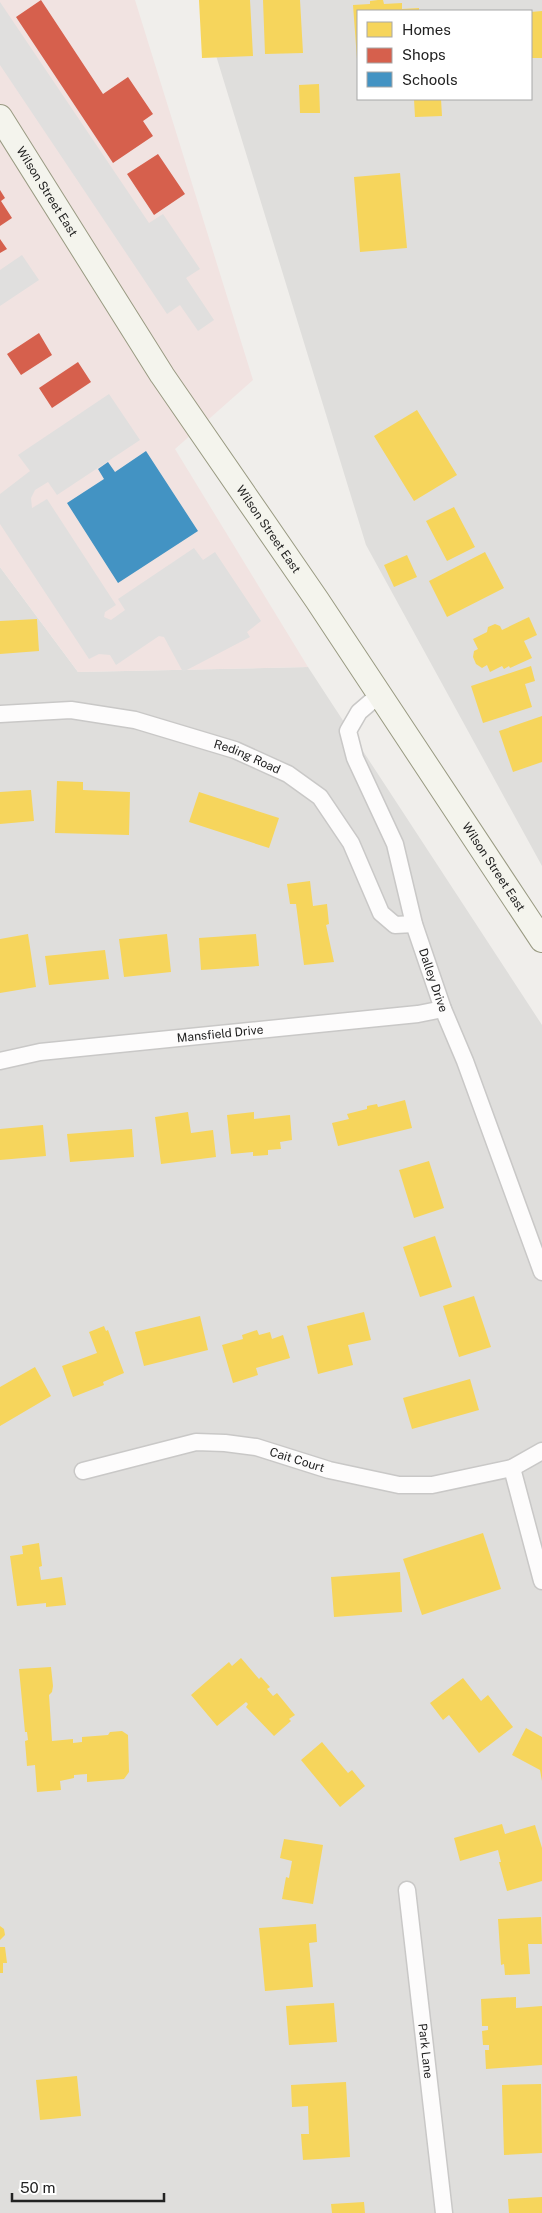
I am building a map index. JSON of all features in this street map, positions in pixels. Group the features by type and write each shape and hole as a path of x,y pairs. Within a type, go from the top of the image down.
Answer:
{"main road":[{"name":"Wilson Street East","path":"0,117 162,375 380,694 542,940"}],"street":[{"name":"Dalley Drive","path":"380,694 359,712 348,731 355,758 395,844 414,924 443,1009 465,1061 542,1272"},
{"name":"Reding Road","path":"0,714 71,710 135,720 235,750 288,774 320,797 352,842 381,913 394,925 414,924"},
{"name":"Mansfield Drive","path":"0,1061 40,1052 418,1014 443,1009"},
{"name":"Cait Court","path":"83,1471 196,1442 256,1447 329,1470 399,1486 432,1485 512,1468"},
{"path":"542,1451 512,1468 542,1581"},
{"name":"Park Lane","path":"407,1890 444,2213"}],"shaded area":[{"path":"0,0 135,0 253,380 175,449 308,667 78,672 0,567"},
{"path":"199,0 542,0 542,866 366,545"},
{"path":"0,2 149,223 163,214 200,269 186,278 214,320 198,331 180,305 167,314 0,65"},
{"path":"22,255 39,280 0,306 0,270"},
{"path":"109,394 140,440 57,495 48,482 35,490 31,498 32,508 47,499 116,605 105,612 104,617 111,620 125,610 118,599 194,548 203,560 215,552 261,621 247,632 250,637 183,672 164,637 159,636 116,665 110,655 99,654 89,659 0,524 0,494 30,471 18,455"},
{"path":"0,567 78,672 308,667 542,1025 542,2213 0,2213"}],"building: Homes":[{"path":"199,0 250,0 253,56 202,58"},
{"path":"263,0 300,0 303,53 265,54"},
{"path":"383,0 384,4 402,3 402,9 419,8 419,10 357,10 357,59 353,5 370,4 370,1"},
{"path":"542,11 542,58 532,58 532,12"},
{"path":"319,84 320,113 300,113 299,85"},
{"path":"414,100 441,100 442,116 415,117"},
{"path":"400,173 407,248 360,252 354,177"},
{"path":"417,410 457,475 414,501 374,436"},
{"path":"454,507 475,547 447,561 426,521"},
{"path":"485,552 504,588 447,617 429,581"},
{"path":"407,555 417,577 394,587 384,565"},
{"path":"529,617 537,635 524,641 532,658 510,668 509,666 504,669 502,666 490,672 487,665 482,668 476,664 473,657 474,651 478,649 473,639 487,632 488,627 495,624 500,626 502,630"},
{"path":"37,619 39,651 0,654 0,621"},
{"path":"531,666 535,681 525,684 532,707 483,723 471,686"},
{"path":"542,716 542,762 513,772 499,731"},
{"path":"57,781 83,782 83,790 130,792 129,835 55,833"},
{"path":"31,790 34,821 0,824 0,792"},
{"path":"199,792 279,818 269,848 189,822"},
{"path":"310,881 313,906 327,904 329,924 326,925 334,962 304,965 296,904 290,904 287,884"},
{"path":"28,934 36,987 0,993 0,939"},
{"path":"167,934 171,972 124,977 119,939"},
{"path":"256,934 259,966 201,970 199,938"},
{"path":"105,950 109,979 49,985 45,956"},
{"path":"405,1100 412,1128 338,1146 332,1123 349,1119 347,1114 367,1109 367,1106 377,1104 378,1107"},
{"path":"188,1112 191,1133 213,1130 216,1157 161,1164 155,1117"},
{"path":"254,1112 254,1119 290,1115 292,1140 280,1142 281,1149 268,1150 268,1155 253,1156 253,1152 231,1154 227,1115"},
{"path":"43,1125 46,1156 0,1160 0,1129"},
{"path":"132,1129 134,1157 70,1162 67,1134"},
{"path":"429,1161 444,1208 414,1218 399,1170"},
{"path":"435,1236 452,1287 420,1297 403,1247"},
{"path":"474,1296 491,1347 459,1357 443,1306"},
{"path":"364,1312 371,1340 348,1345 353,1365 318,1374 307,1326"},
{"path":"200,1316 208,1350 144,1366 135,1332"},
{"path":"104,1326 106,1331 108,1330 124,1373 103,1382 104,1385 73,1397 62,1366 97,1353 89,1332"},
{"path":"257,1330 259,1335 270,1332 272,1339 283,1335 290,1358 256,1368 258,1375 233,1383 222,1345 243,1339 242,1335"},
{"path":"35,1367 51,1396 0,1426 0,1387"},
{"path":"470,1379 479,1410 412,1429 403,1398"},
{"path":"483,1533 501,1589 422,1615 403,1559"},
{"path":"39,1543 42,1566 39,1567 41,1580 62,1577 66,1605 46,1607 46,1603 17,1606 10,1556 23,1554 22,1546"},
{"path":"400,1572 402,1612 334,1617 331,1577"},
{"path":"241,1658 259,1679 261,1677 270,1687 267,1689 273,1696 277,1693 295,1715 274,1736 246,1707 248,1704 246,1702 217,1726 191,1695 229,1662 232,1666"},
{"path":"51,1667 53,1686 52,1692 49,1695 52,1741 73,1739 73,1743 82,1742 82,1737 108,1735 110,1732 122,1731 128,1735 129,1772 124,1779 87,1782 87,1774 74,1775 74,1778 60,1781 61,1790 37,1792 35,1765 27,1766 25,1741 28,1740 27,1732 25,1732 19,1669"},
{"path":"463,1678 481,1701 488,1695 513,1727 479,1753 449,1715 443,1720 430,1703"},
{"path":"526,1728 542,1737 542,1781 540,1770 512,1755"},
{"path":"322,1742 348,1773 352,1770 365,1786 340,1807 301,1760"},
{"path":"502,1824 505,1834 535,1825 542,1848 542,1881 507,1891 499,1862 501,1862 498,1850 460,1861 454,1838"},
{"path":"284,1839 323,1845 313,1904 282,1899 286,1877 289,1878 292,1861 280,1858"},
{"path":"541,1917 542,1944 528,1944 530,1974 505,1975 504,1964 501,1965 498,1919"},
{"path":"316,1924 317,1942 309,1943 313,1987 265,1991 259,1928"},
{"path":"0,1926 4,1929 5,1935 0,1940"},
{"path":"0,1947 5,1947 7,1963 3,1963 3,1973 0,1973"},
{"path":"516,1997 516,2008 542,2006 542,2065 486,2069 485,2050 489,2050 489,2045 483,2045 482,2031 488,2030 488,2026 482,2026 481,1999"},
{"path":"334,2003 337,2042 289,2045 286,2006"},
{"path":"77,2076 81,2116 40,2120 36,2080"},
{"path":"346,2082 350,2157 303,2160 301,2134 309,2134 308,2106 292,2107 291,2085"},
{"path":"541,2084 542,2153 504,2155 502,2085"},
{"path":"542,2197 542,2213 509,2213 508,2199"},
{"path":"364,2202 365,2213 332,2213 331,2204"}],"building: Shops":[{"path":"41,0 103,94 128,77 153,114 143,121 153,136 113,163 16,17"},
{"path":"158,154 185,194 154,215 127,174"},
{"path":"0,190 5,198 1,201 12,218 0,226"},
{"path":"0,239 7,249 0,253"},
{"path":"39,333 52,355 21,375 7,354"},
{"path":"78,362 91,382 52,408 39,388"}],"building: Schools":[{"path":"146,451 198,531 118,583 67,503 104,479 98,469 108,462 115,472"}]}
